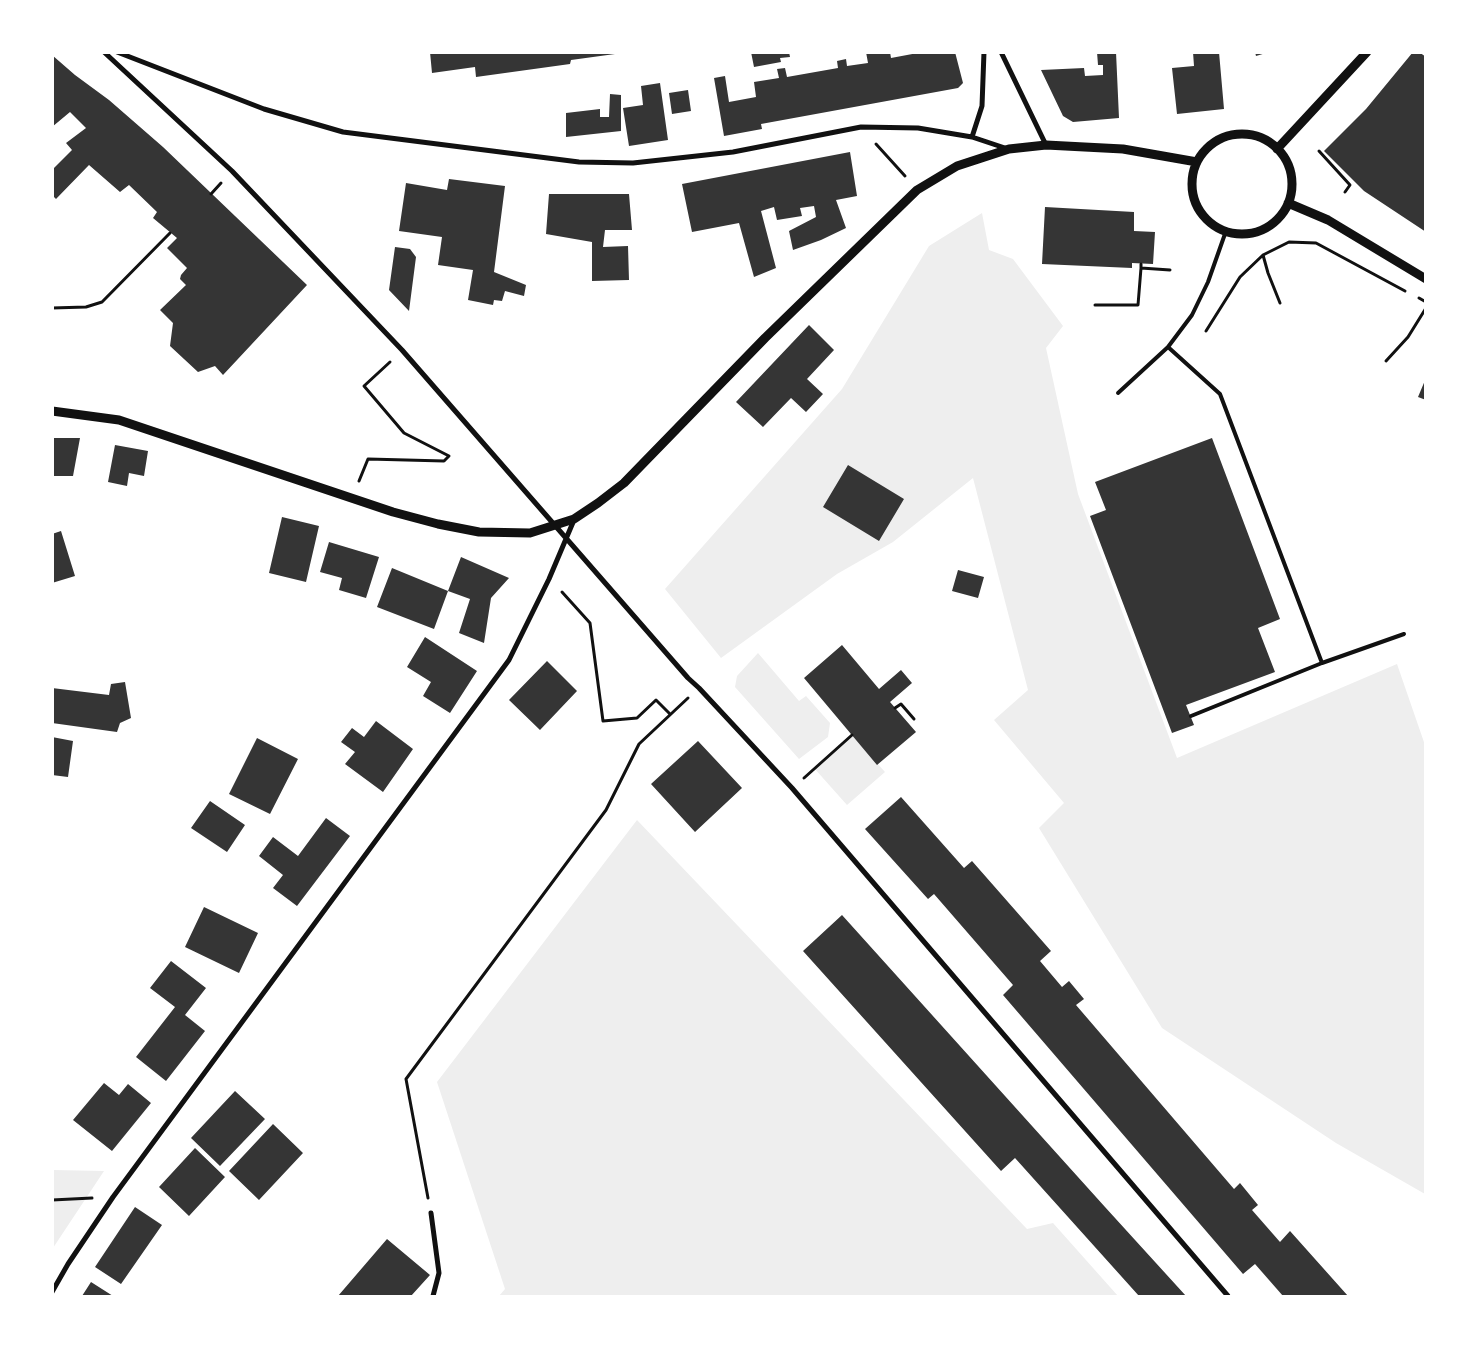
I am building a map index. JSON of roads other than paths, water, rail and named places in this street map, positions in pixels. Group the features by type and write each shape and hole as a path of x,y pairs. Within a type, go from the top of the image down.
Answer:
{"street":[{"path":"104,52 232,171 402,350 688,678 700,688 792,788 1228,1296"},
{"path":"117,52 264,109 343,132 579,162 634,163 733,152 861,127 918,128 972,137 1009,149"},
{"path":"972,137 982,106 984,52"},
{"path":"1000,52 1046,145"},
{"path":"1278,149 1367,52"},
{"path":"1233,134 1249,134 1265,139 1278,149 1286,160 1291,174 1292,189 1288,203 1280,216 1269,226 1255,232 1241,234 1226,232 1211,223 1200,211 1193,196 1192,187 1196,162 1206,149 1218,140 1233,134"},
{"path":"52,411 119,420 393,512 438,524 479,532 530,533 574,519 624,483 765,338 917,190 957,166 1009,149 1046,145 1123,149 1196,162"},
{"path":"1288,203 1328,220 1426,279"},
{"path":"52,1292 68,1264 113,1197 509,660 549,578 574,519"},
{"path":"431,1213 439,1273 433,1296"}],"lane":[{"path":"1118,393 1168,347 1192,315 1208,282 1226,232"},
{"path":"1168,347 1220,394 1322,663"},
{"path":"1191,716 1322,663 1404,634"}]}
